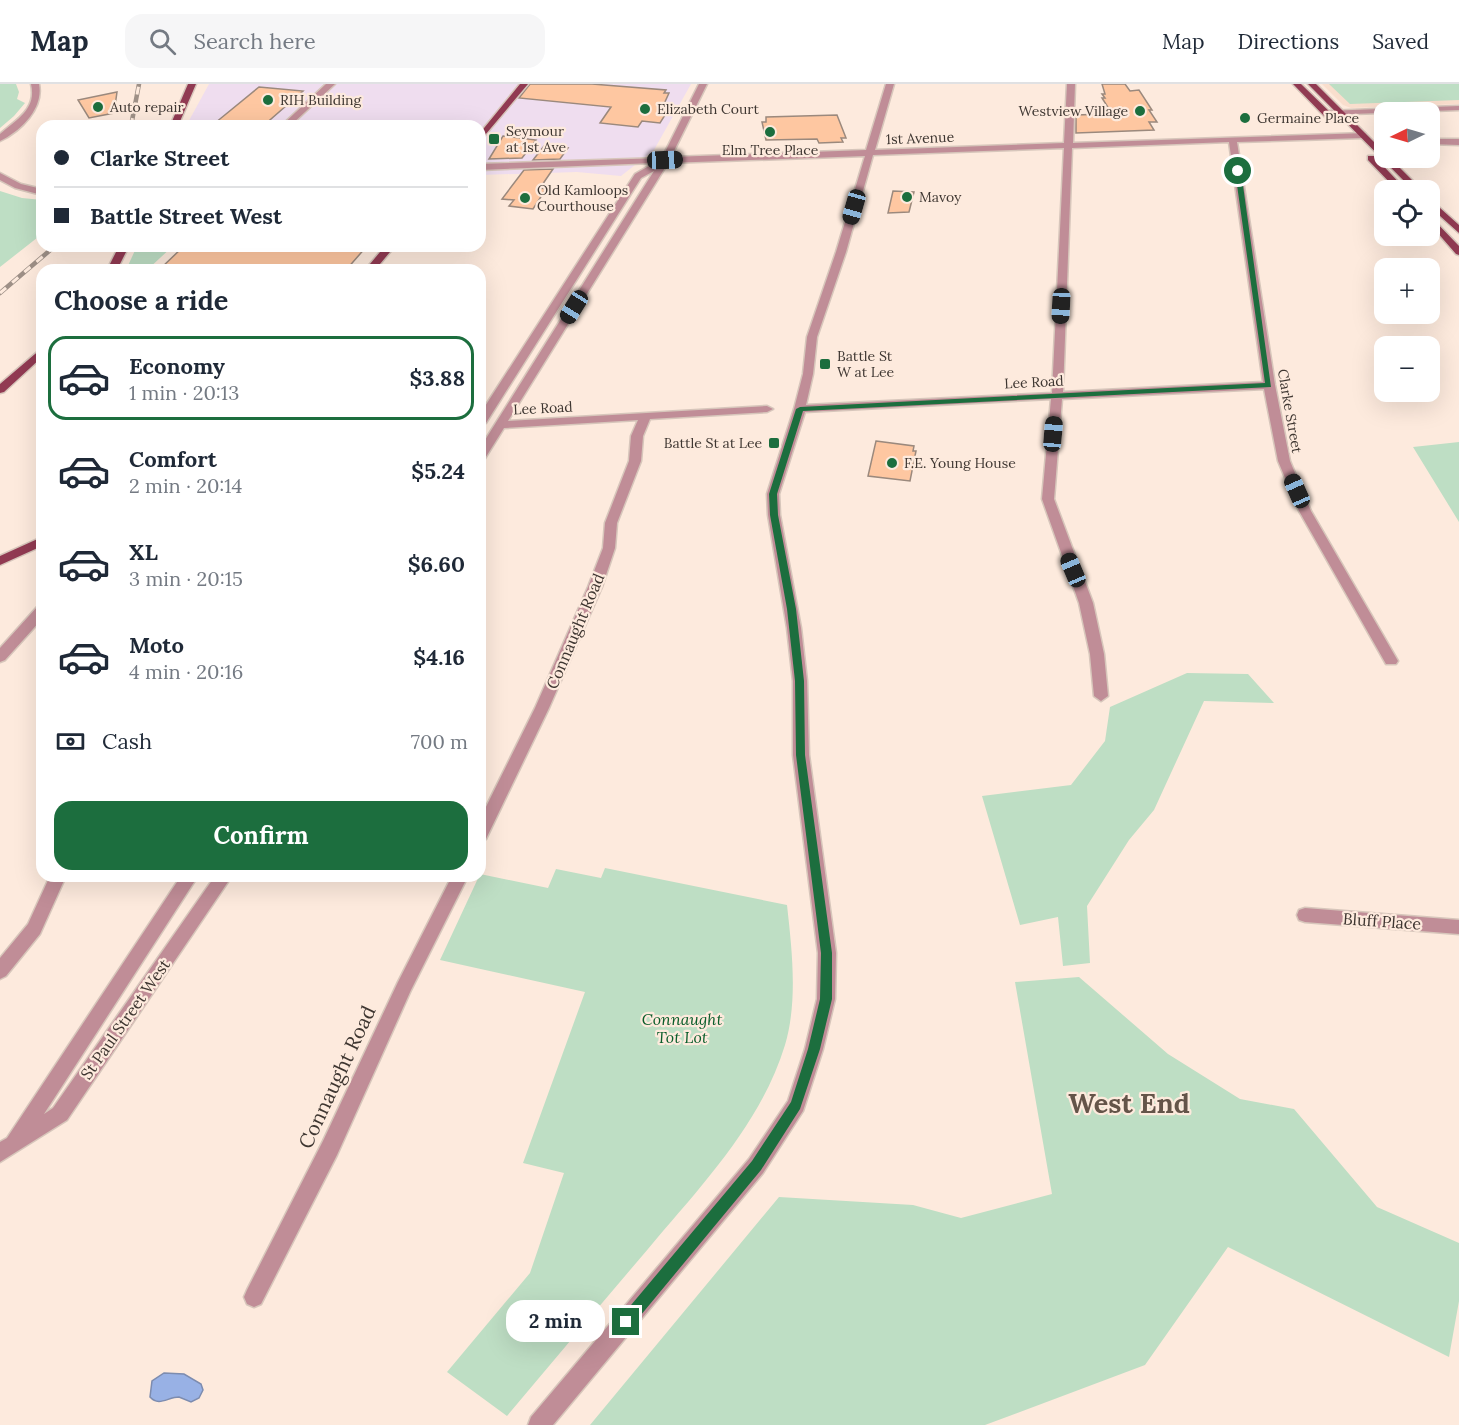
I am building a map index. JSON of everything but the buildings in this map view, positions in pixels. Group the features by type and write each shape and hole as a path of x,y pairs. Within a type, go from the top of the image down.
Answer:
{"main road":[{"path":"177,120 192,84"},
{"path":"486,131 524,84"},
{"path":"1297,84 1349,136 1359,140"},
{"path":"1312,84 1339,112 1359,140 1406,180"},
{"path":"1364,152 1392,180"},
{"path":"1440,212 1459,230"},
{"path":"1440,230 1459,252"},
{"path":"375,264 385,252"},
{"path":"0,390 36,357"},
{"path":"0,561 36,544"}],"street":[{"path":"0,138 34,106 38,96 35,84"},
{"path":"292,120 331,84"},
{"path":"486,449 665,160 703,84"},
{"path":"538,1425 756,1166 796,1105 814,1049 826,999 827,953 801,755 800,681 794,628 774,515 773,494 800,409 808,374 812,337 841,252 890,84"},
{"path":"1071,84 1057,396 1048,499 1086,603 1097,654 1101,696"},
{"path":"1326,113 1459,108"},
{"path":"1440,119 1459,118"},
{"name":"1st Avenue","path":"486,167 1349,136"},
{"name":"Clarke Street","path":"1233,141 1269,385 1284,461 1305,511 1391,661"},
{"path":"1440,142 1459,142"},
{"path":"486,414 638,177 665,160"},
{"path":"0,176 18,186 36,190"},
{"name":"Lee Road","path":"800,409 1269,385"},
{"name":"Lee Road","path":"501,425 767,409"},
{"name":"Connaught Road","path":"486,823 542,708 596,587 609,548 611,523 635,461 637,436 645,418"},
{"path":"0,657 36,620"},
{"path":"0,970 34,929 55,882"},
{"name":"St Paul Street West","path":"6,1150 186,882"},
{"name":"St Paul Street West","path":"6,1150 60,1114 220,882"},
{"name":"Connaught Road","path":"254,1297 330,1148 404,987 457,882"},
{"name":"Bluff Place","path":"1305,915 1459,927"}],"shaded area":[{"path":"209,84 691,84 654,150 621,176 577,172 486,175 486,120 189,120"},
{"path":"1322,84 1459,84 1459,104 1374,102 1374,107 1351,108 1343,105"}],"green space":[{"path":"0,84 16,84 19,92 17,99 25,103 0,128"},
{"path":"1329,84 1459,84 1459,100 1350,104"},
{"path":"0,191 22,198 36,199 36,239 0,267"},
{"path":"134,252 166,252 154,264 129,264"},
{"path":"1459,442 1459,522 1413,447"},
{"path":"1187,673 1248,674 1274,703 1204,701 1154,810 1129,840 1087,906 1090,963 1063,966 1058,917 1020,925 982,796 1071,785 1105,741 1110,707"},
{"name":"Connaught Tot Lot","path":"605,868 787,905 793,975 792,1011 785,1045 774,1074 745,1128 708,1178 507,1416 447,1372 530,1273 564,1173 523,1163 585,992 440,960 476,882 486,882 486,875 548,888 556,869 601,878"},
{"path":"1079,977 1168,1054 1240,1099 1294,1109 1377,1207 1459,1243 1459,1301 1449,1357 1228,1247 1145,1365 985,1425 590,1425 779,1197 913,1205 961,1218 1052,1194 1015,982"}],"water":[{"path":"164,1373 184,1374 201,1384 203,1390 199,1398 191,1402 179,1397 153,1400 150,1397 152,1381"}],"railway":[{"path":"132,120 139,84"},
{"path":"0,293 48,252"}],"place":[{"name":"RIH Building","path":"268,100"},
{"name":"Auto repair","path":"98,107"},
{"name":"Elizabeth Court","path":"645,109"},
{"name":"Westview Village","path":"1140,111"},
{"name":"Germaine Place","path":"1245,118"},
{"name":"Elm Tree Place","path":"770,132"},
{"name":"Seymour at 1st Ave","path":"494,139"},
{"name":"Mavoy","path":"907,197"},
{"name":"Old Kamloops Courthouse","path":"525,198"},
{"name":"Battle St W at Lee","path":"825,364"},
{"name":"Battle St at Lee","path":"774,443"},
{"name":"F.E. Young House","path":"892,463"}],"district":[{"name":"West End","path":"1129,1104"}],"route":[{"path":"626,1322 756,1166 796,1105 814,1049 826,999 827,953 801,755 800,681 792,609 774,515 773,494 800,409 1269,385 1238,171"}]}
